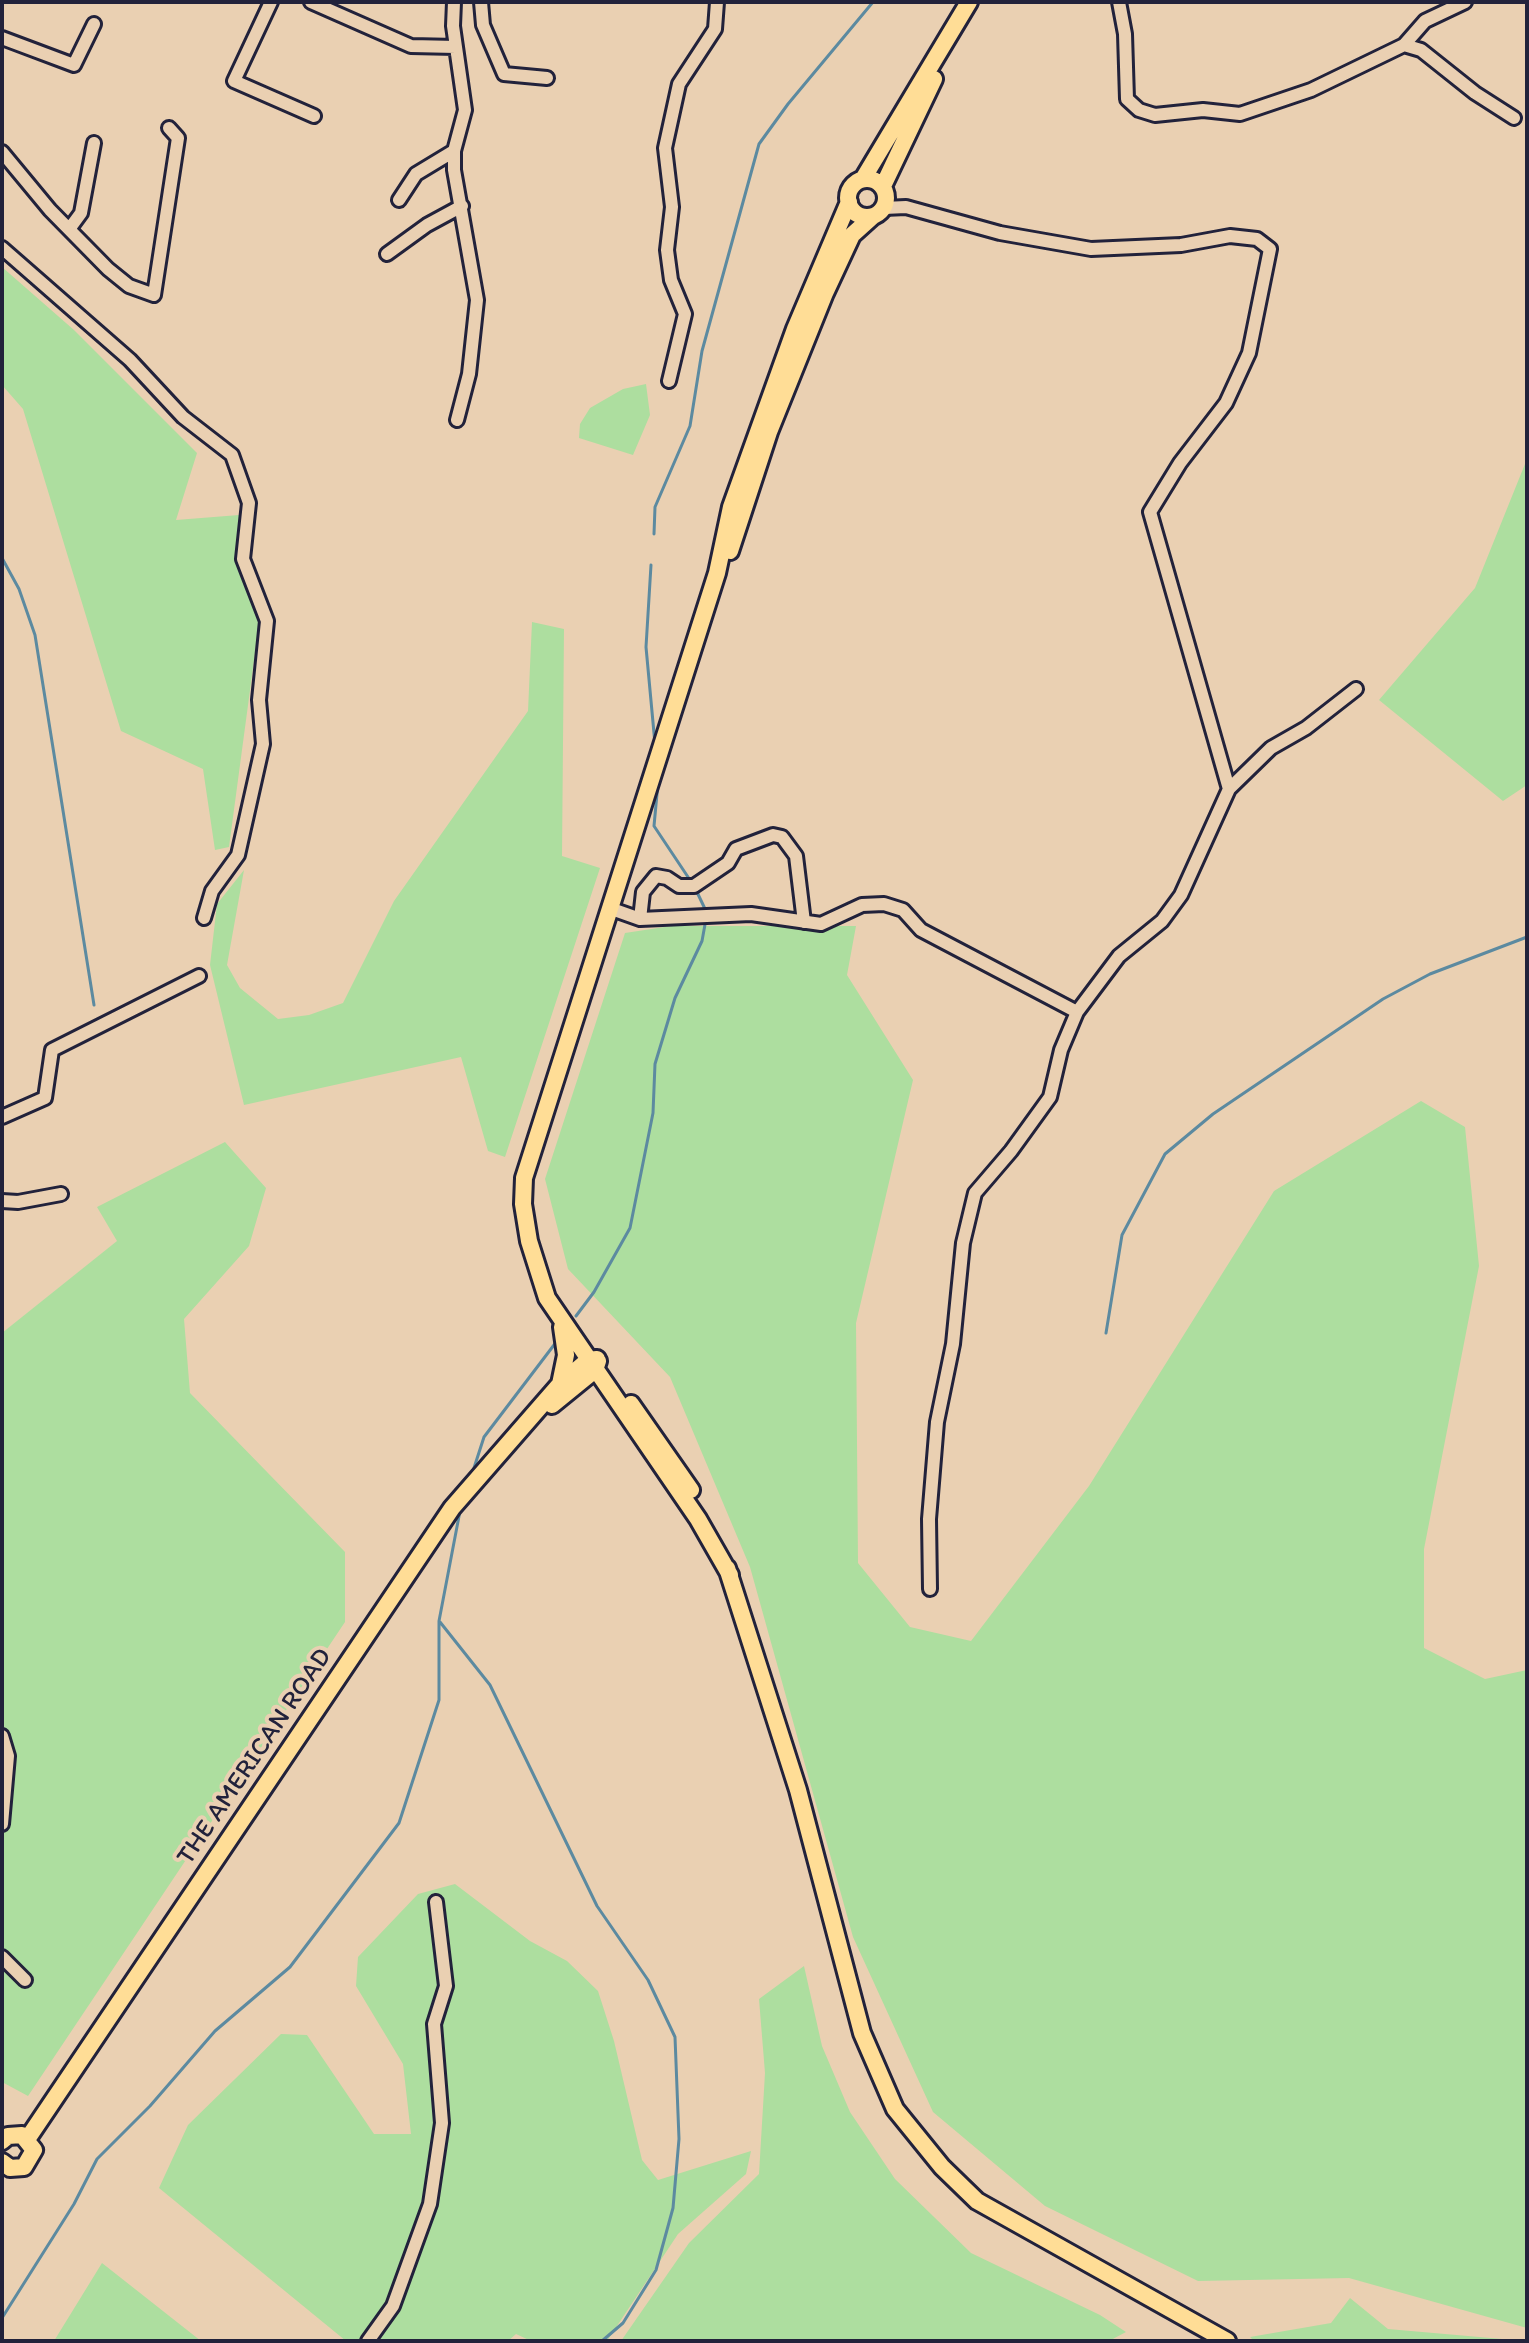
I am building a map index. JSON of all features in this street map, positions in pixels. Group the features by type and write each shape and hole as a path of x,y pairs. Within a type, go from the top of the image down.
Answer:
{"main road":[{"path":"970,2 863,179 851,188 849,202 802,332 729,554 717,573 524,1178 523,1204 534,1260 547,1298 712,1524 798,1790 862,2033 895,2109 942,2167 977,2201 1227,2341"},
{"path":"883,186 970,2"},
{"path":"802,332 852,235 878,212 886,193 883,186 870,178 863,179"},
{"path":"849,202 857,214 878,212"},
{"path":"534,1260 615,1401 698,1519 730,1575"},
{"path":"560,1318 566,1345 565,1388 595,1391 615,1401"},
{"name":"THE AMERICAN ROAD","path":"3,2164 17,2169 29,2163 34,2150 28,2138 428,1542 479,1475 537,1414 594,1363"},
{"path":"2,2141 15,2134 28,2138"}],"street":[{"path":"271,2 234,81 314,116"},
{"path":"311,2 411,46 456,47"},
{"path":"454,2 451,8 465,110 454,151 477,300 469,374 457,420"},
{"path":"481,2 483,25 504,74 547,78"},
{"path":"669,381 685,314 671,280 667,250 672,207 665,148 679,84 715,29 717,2"},
{"path":"1119,2 1125,34 1127,99 1139,110 1155,115 1203,110 1240,114 1311,90 1404,45 1425,21 1465,2"},
{"path":"2,38 74,65 94,24"},
{"path":"1404,45 1421,50 1475,93 1514,118"},
{"path":"2,152 50,210 129,286 154,295 178,138 169,128"},
{"path":"70,228 81,213 94,143"},
{"path":"399,200 416,174 454,151"},
{"path":"387,254 427,225 462,206"},
{"path":"878,212 906,207 1000,233 1091,249 1181,245 1230,236 1257,239 1270,249 1249,353 1226,403 1180,463 1150,512 1229,789"},
{"path":"2,248 130,360 183,417 232,455 249,503 243,559 267,621 259,700 263,744 238,855 212,891 204,918"},
{"path":"930,1589 929,1519 937,1422 953,1344 963,1243 975,1193 1011,1151 1050,1097 1061,1050 1077,1012 1119,956 1162,921 1181,895 1229,789 1271,748 1306,728 1356,689"},
{"path":"640,919 643,892 656,876 667,878 679,886 694,886 728,863 736,849 773,835 782,837 796,856 804,922"},
{"path":"609,908 640,919 751,914 821,924 862,905 884,904 903,910 921,930 1077,1012"},
{"path":"2,1117 45,1098 52,1050 199,976"},
{"path":"2,1201 18,1202 61,1194"},
{"path":"2,1736 8,1756 2,1824"},
{"path":"368,2341 393,2306 430,2204 442,2123 434,2024 446,1986 436,1902"},
{"path":"2,1957 25,1980"}],"green space":[{"path":"2,267 74,330 197,453 176,520 239,515 259,623 229,847 215,850 203,769 121,731 23,409 2,385"},
{"path":"646,384 650,415 633,455 579,438 580,424 590,408 623,389"},
{"path":"1527,459 1527,785 1503,801 1379,700 1475,588"},
{"path":"532,622 564,629 562,856 600,868 505,1157 488,1151 461,1057 244,1105 210,965 217,904 244,870 227,965 240,988 278,1019 309,1015 343,1003 394,901 528,711"},
{"path":"671,926 856,926 847,975 913,1080 856,1323 858,1563 910,1627 971,1641 1089,1486 1274,1191 1421,1101 1465,1127 1479,1266 1424,1549 1424,1648 1485,1679 1527,1670 1527,2328 1349,2278 1198,2281 1045,2206 933,2112 853,1937 750,1567 670,1377 568,1269 545,1179 625,933"},
{"path":"225,1142 266,1188 249,1246 184,1319 190,1393 345,1552 345,1622 28,2096 2,2082 2,1333 117,1241 97,1207"},
{"path":"455,1884 530,1941 567,1961 598,1991 614,2041 642,2160 658,2180 751,2151 746,2174 678,2234 607,2341 531,2341 516,2334 508,2341 346,2341 159,2188 188,2125 281,2034 307,2035 374,2134 411,2134 403,2064 356,1986 358,1957 418,1894"},
{"path":"804,1966 822,2046 850,2112 895,2179 971,2253 1100,2315 1126,2332 1109,2341 621,2341 689,2243 759,2174 765,2073 759,1999"},
{"path":"102,2263 201,2341 54,2341"},
{"path":"1350,2298 1388,2329 1525,2341 1254,2341 1250,2337 1331,2323"}],"waterway":[{"path":"654,534 655,507 690,426 702,351 759,144 788,104 873,2"},
{"path":"2,558 19,589 35,635 94,1005"},
{"path":"651,565 646,647 655,744"},
{"path":"658,783 654,826 692,883"},
{"path":"696,890 706,911"},
{"path":"576,1316 594,1292 630,1228 653,1113 655,1064 675,998 702,941 706,919"},
{"path":"1106,1333 1122,1235 1165,1154 1213,1114 1383,999 1430,974 1527,937"},
{"path":"473,1471 484,1437 557,1341"},
{"path":"2,2318 74,2204 97,2159 150,2106 215,2031 290,1967 399,1823 439,1700 439,1621 460,1511"},
{"path":"440,1622 490,1685 597,1906 648,1980 675,2037 679,2139 673,2208 656,2270 623,2323 602,2341"}]}
